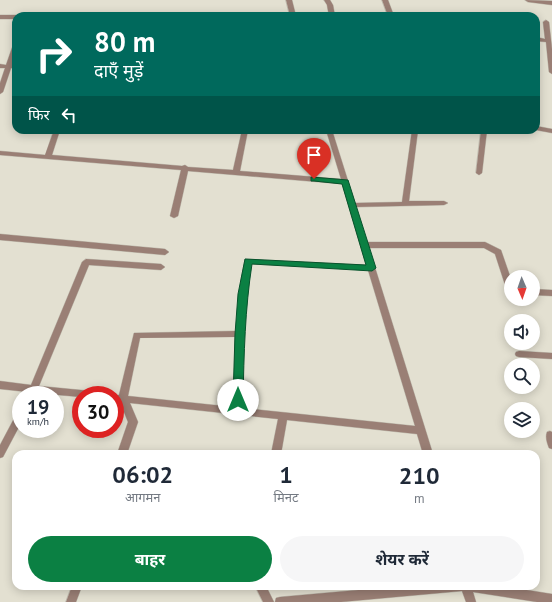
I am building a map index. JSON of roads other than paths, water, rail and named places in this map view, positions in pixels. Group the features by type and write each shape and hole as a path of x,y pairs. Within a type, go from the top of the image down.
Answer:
{"street":[{"path":"289,0 292,12"},
{"path":"327,0 331,12"},
{"path":"385,0 390,12"},
{"path":"528,0 552,3"},
{"path":"0,17 12,17"},
{"path":"546,22 552,72"},
{"path":"540,39 548,40"},
{"path":"0,92 12,56"},
{"path":"0,66 12,66"},
{"path":"540,129 552,131"},
{"path":"48,156 56,134"},
{"path":"236,172 244,134"},
{"path":"330,134 427,450"},
{"path":"405,204 414,134"},
{"path":"480,173 484,134"},
{"path":"0,153 345,182"},
{"path":"174,216 185,168"},
{"path":"352,205 444,203"},
{"path":"0,237 164,252"},
{"path":"365,245 485,245 498,252 504,270"},
{"path":"238,411 240,334 243,294 248,261 372,268"},
{"path":"34,386 86,262 161,267"},
{"path":"540,292 552,293"},
{"path":"122,386 137,335 240,334"},
{"path":"519,354 552,356"},
{"path":"0,385 12,388"},
{"path":"124,399 421,431"},
{"path":"123,450 133,422 124,407"},
{"path":"277,450 283,416"},
{"path":"0,454 12,431"},
{"path":"552,436 550,435 552,445"},
{"path":"72,602 76,590"},
{"path":"262,590 269,602"},
{"path":"280,602 417,590"},
{"path":"468,590 471,602"},
{"path":"493,590 552,599"}]}
